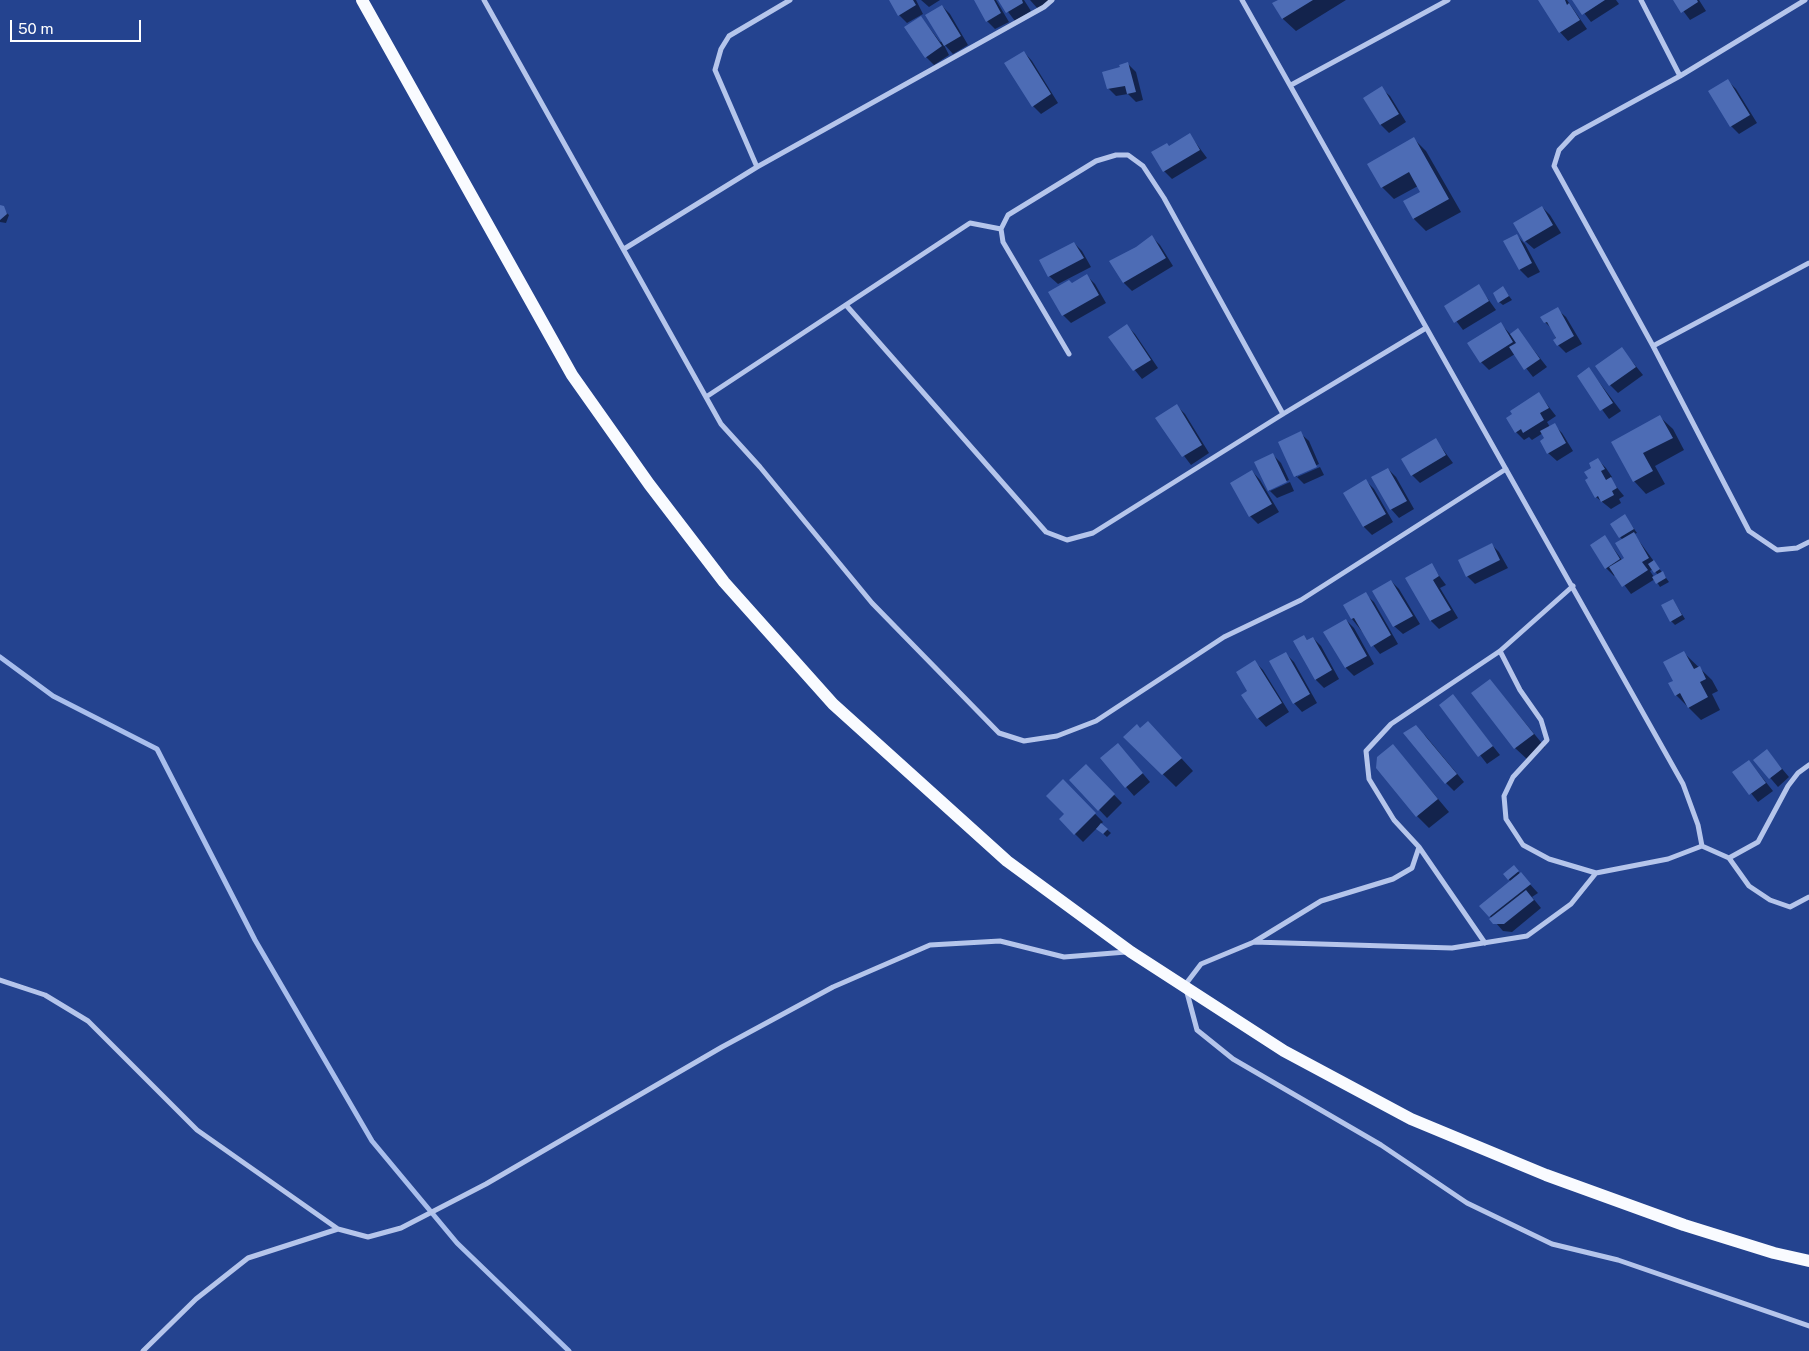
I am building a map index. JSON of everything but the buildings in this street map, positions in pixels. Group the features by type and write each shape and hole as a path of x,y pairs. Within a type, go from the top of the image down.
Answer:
{"main road":[{"path":"362,0 572,375 649,484 724,582 833,704 1007,861 1131,952 1185,985 1284,1051 1411,1119 1546,1175 1675,1222 1774,1253 1809,1261"}],"street":[{"path":"484,0 721,424 760,467 872,603 999,733 1024,741 1057,736 1096,721 1224,637 1300,600 1506,469"},
{"path":"757,167 715,70 721,49 729,36 790,0"},
{"path":"624,249 757,167 1044,8 1052,0"},
{"path":"1242,0 1683,784 1698,825 1702,846"},
{"path":"1291,85 1448,0"},
{"path":"1641,0 1680,76"},
{"path":"1805,0 1680,76 1574,134 1559,150 1554,166 1653,346 1749,531 1777,550 1797,548 1809,542"},
{"path":"1069,354 1003,242 1001,229 1008,214 1096,161 1116,155 1128,155 1143,166 1164,198 1283,414"},
{"path":"706,397 970,223 1001,229"},
{"path":"1653,346 1809,263"},
{"path":"846,305 1046,532 1066,540 1093,533 1283,414 1426,328"},
{"path":"1485,943 1419,847 1394,820 1368,779 1366,750 1391,724 1500,651 1573,586"},
{"path":"1500,651 1520,690 1541,720 1547,740 1536,755 1513,777 1504,796 1506,818 1523,846 1549,859 1596,873 1668,859 1702,846 1729,858 1749,886 1770,900 1790,907 1809,897"},
{"path":"1729,858 1758,842 1788,786 1798,773 1809,765"},
{"path":"1419,847 1412,868 1393,879 1321,900 1254,942 1201,964 1185,985 1197,1030 1232,1060 1380,1145 1467,1203 1552,1244 1618,1260 1809,1326"},
{"path":"1254,942 1452,948 1527,936 1571,904 1596,873"},
{"path":"0,980 45,995 88,1021 197,1130 338,1229 368,1237 401,1228 465,1194 722,1047 833,987 930,945 1000,941 1064,956 1131,952"},
{"path":"142,1351 196,1299 248,1258 338,1229"}],"waterway":[{"path":"0,657 53,696 157,749 255,940 372,1141 457,1243 569,1351"}]}
